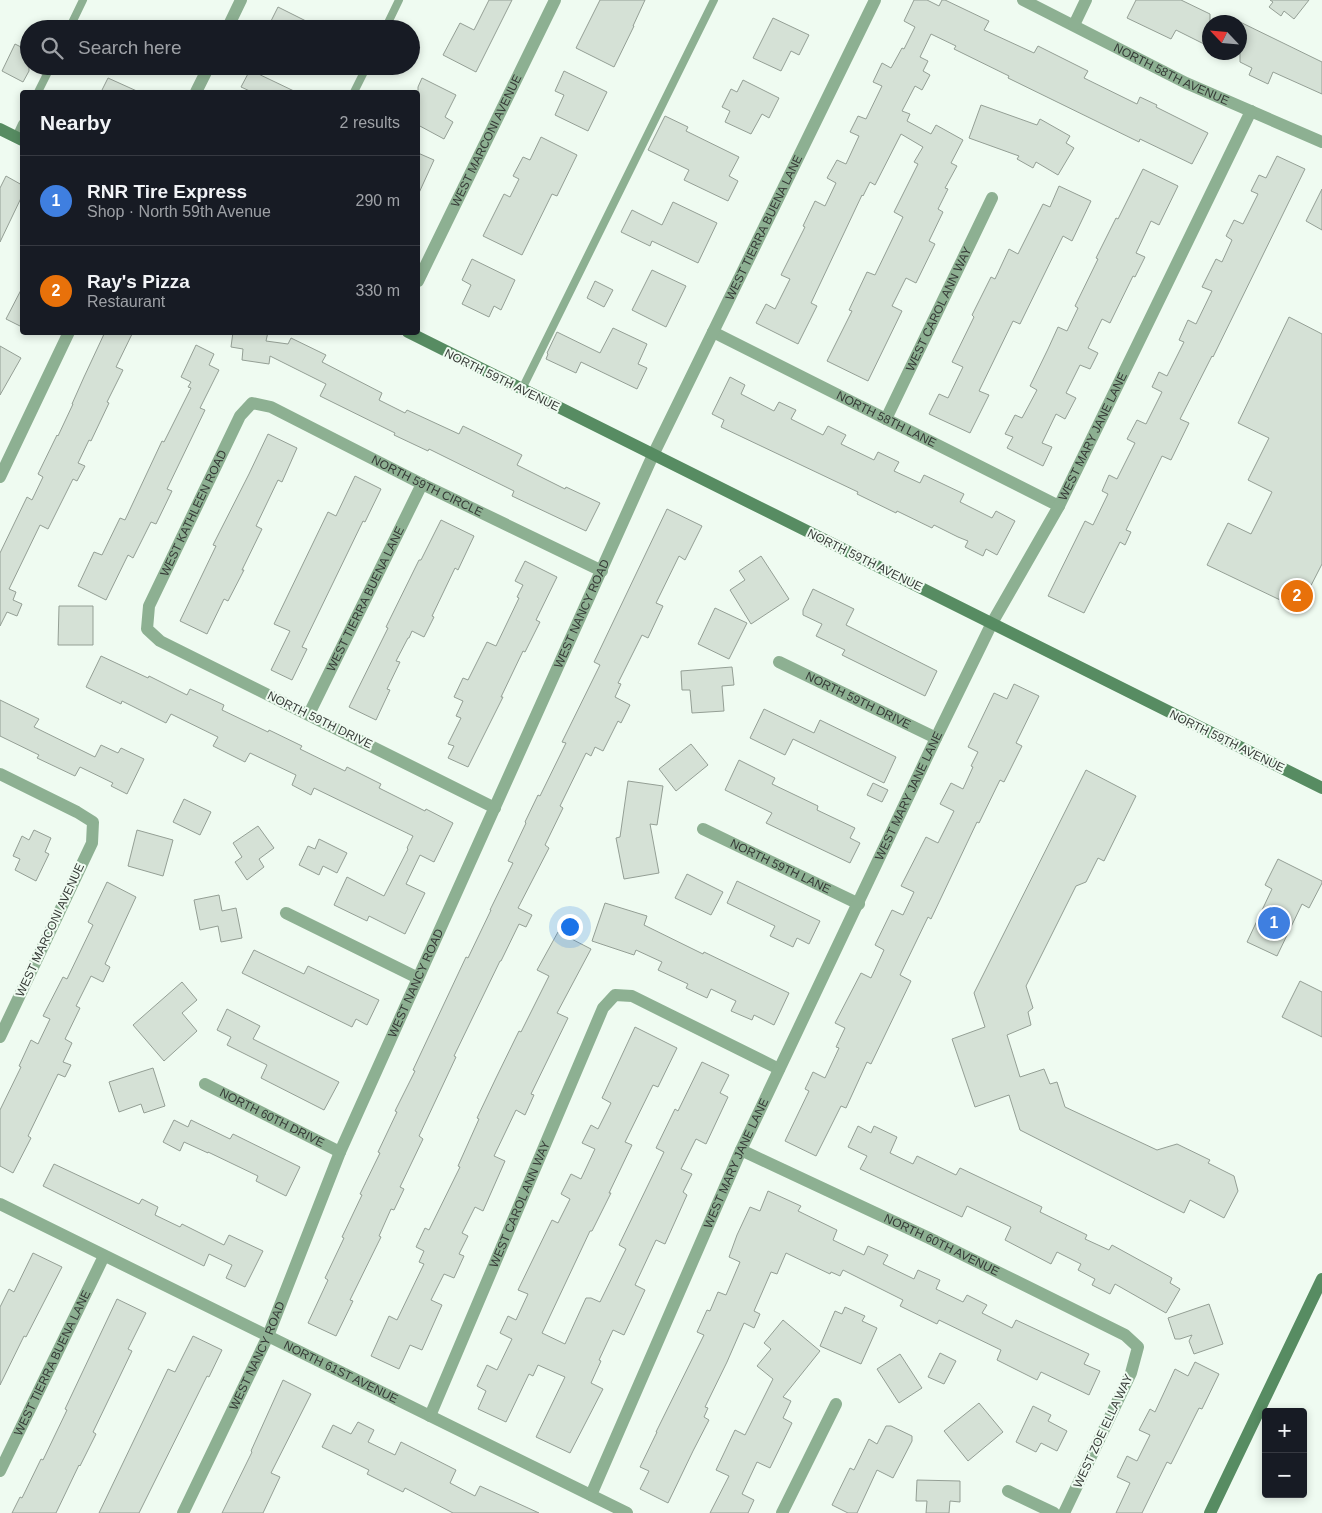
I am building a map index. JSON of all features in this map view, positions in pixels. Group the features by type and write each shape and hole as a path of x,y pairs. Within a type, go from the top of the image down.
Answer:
{"main road":[{"path":"0,129 19,138"},
{"name":"NORTH 59TH AVENUE","path":"414,335 1322,788"},
{"path":"1210,1513 1322,1279"}],"street":[{"path":"231,20 241,0"},
{"name":"WEST MARCONI AVENUE","path":"420,278 555,0"},
{"name":"WEST TIERRA BUENA LANE","path":"653,455 875,0"},
{"name":"NORTH 58TH AVENUE","path":"1023,0 1186,83 1322,142"},
{"path":"1074,25 1086,0"},
{"path":"197,90 204,75"},
{"name":"WEST MARY JANE LANE","path":"591,1494 740,1150 859,904 936,738 992,623 1059,506 1251,112"},
{"name":"WEST CAROL ANN WAY","path":"886,419 992,198"},
{"name":"NORTH 58TH LANE","path":"712,332 1059,506"},
{"path":"0,477 68,335"},
{"name":"NORTH 59TH CIRCLE","path":"252,403 271,407 422,484 602,571"},
{"name":"WEST KATHLEEN ROAD","path":"147,629 149,606 240,416 252,403"},
{"name":"WEST NANCY ROAD","path":"183,1513 268,1336 340,1152 653,455"},
{"name":"WEST TIERRA BUENA LANE","path":"309,714 422,484"},
{"name":"NORTH 59TH DRIVE","path":"147,629 160,641 495,808"},
{"name":"NORTH 59TH DRIVE","path":"779,662 936,738"},
{"name":"WEST MARCONI AVENUE","path":"0,774 77,812 93,822 92,843 0,1036"},
{"name":"NORTH 59TH LANE","path":"703,829 859,904"},
{"path":"286,913 418,978"},
{"name":"WEST CAROL ANN WAY","path":"430,1416 603,1008 615,995 632,996 779,1069"},
{"name":"NORTH 60TH DRIVE","path":"205,1084 340,1152"},
{"name":"NORTH 60TH AVENUE","path":"740,1150 956,1251 1124,1334 1138,1347"},
{"name":"NORTH 61ST AVENUE","path":"0,1204 627,1513"},
{"name":"WEST TIERRA BUENA LANE","path":"0,1471 104,1256"},
{"name":"WEST ZOE ELLA WAY","path":"1064,1513 1131,1373 1138,1347"},
{"path":"782,1513 836,1404"},
{"path":"1008,1490 1054,1513"}],"lane":[{"path":"73,20 83,0"},
{"path":"389,20 399,0"},
{"path":"522,390 714,0"},
{"path":"39,90 46,75"},
{"path":"355,90 362,75"}],"building":[{"path":"489,0 512,0 476,72 443,55 460,23 474,30"},
{"path":"600,0 645,0 614,67 576,48"},
{"path":"914,0 927,0 939,6 942,0 945,0 989,21 984,30 1034,53 1038,46 1088,71 1084,78 1137,104 1140,97 1208,133 1192,164 1140,139 1139,142 1008,78 1009,76 954,49 956,46 931,34 920,57 928,61 923,71 930,75 922,90 915,86 902,111 910,114 907,121 931,134 936,125 963,140 951,163 957,166 945,188 948,189 938,209 943,212 929,241 935,244 916,283 906,278 892,306 902,311 868,381 827,361 852,311 849,310 867,272 875,275 903,217 894,212 918,164 914,162 923,147 901,134 875,185 870,182 862,195 811,303 817,306 798,344 756,323 766,304 775,309 790,279 781,275 805,227 803,226 815,201 825,206 836,183 827,178 837,160 846,164 859,136 850,132 858,116 866,119 882,86 873,82 882,63 891,68 902,48 904,49 915,27 904,21"},
{"path":"1136,0 1181,0 1210,14 1202,15 1202,43 1176,30 1171,39 1127,18"},
{"path":"1270,0 1309,0 1294,19 1284,11 1281,16 1269,7 1273,2"},
{"path":"278,7 304,20 272,20"},
{"path":"773,18 809,35 799,55 791,51 781,71 753,58"},
{"path":"1247,25 1322,62 1322,94 1273,72 1268,84 1249,75 1252,68 1240,62 1240,60 1247,60"},
{"path":"15,44 20,46 20,75 27,75 23,82 2,71"},
{"path":"564,71 607,92 588,131 555,115 564,95 555,91"},
{"path":"247,75 260,75 292,90 248,90 241,87"},
{"path":"108,78 135,90 102,90"},
{"path":"422,78 456,95 445,117 453,122 444,139 420,126 420,90 418,90"},
{"path":"743,80 779,98 769,118 762,114 751,134 725,122 730,111 722,107 731,89 737,92"},
{"path":"981,105 1037,125 1040,119 1070,136 1066,143 1074,148 1058,175 1036,162 1033,168 1017,159 1019,156 969,138"},
{"path":"665,116 688,127 686,131 739,157 729,176 738,181 728,201 684,180 689,170 648,150"},
{"path":"541,137 577,155 557,196 552,194 522,255 483,236 504,194 510,197 519,179 513,176 523,157 530,160"},
{"path":"420,154 434,160 420,191"},
{"path":"1277,156 1305,169 1213,357 1180,419 1189,423 1171,460 1162,456 1126,530 1131,532 1125,545 1120,542 1084,613 1048,596 1085,521 1093,525 1108,494 1102,491 1109,475 1117,479 1135,443 1127,439 1137,420 1146,424 1162,392 1152,387 1159,372 1167,376 1184,342 1179,340 1188,320 1196,324 1212,291 1202,287 1216,259 1222,262 1232,240 1226,236 1234,220 1243,224 1258,194 1251,191 1259,175 1266,178"},
{"path":"1143,169 1178,186 1159,225 1151,221 1136,253 1145,257 1135,277 1133,276 1110,323 1102,319 1088,348 1098,353 1090,369 1080,365 1066,393 1076,398 1065,419 1056,414 1042,443 1052,447 1043,466 1007,448 1013,437 1005,434 1015,415 1022,418 1037,390 1030,386 1058,327 1067,331 1078,308 1075,306 1098,259 1096,258"},
{"path":"6,176 20,184 20,200 0,242 0,188"},
{"path":"1059,186 1091,201 1072,241 1063,236 1020,324 1013,321 979,391 989,395 970,433 929,414 939,394 948,398 963,367 952,362 991,277 995,279 1009,249 1018,254 1043,204 1050,207"},
{"path":"1322,189 1322,230 1306,221"},
{"path":"673,202 717,223 698,263 652,241 650,246 621,232 632,210 662,225"},
{"path":"472,259 515,280 501,310 494,306 489,317 462,304 471,285 462,280"},
{"path":"652,270 686,286 666,327 632,310"},
{"path":"595,281 613,290 604,307 587,298"},
{"path":"20,292 20,326 6,319"},
{"path":"1289,317 1322,334 1322,564 1299,609 1207,565 1228,523 1251,534 1272,492 1248,480 1269,438 1238,423"},
{"path":"613,328 647,344 638,364 647,368 637,389 581,362 576,373 546,359 557,332 600,353"},
{"path":"104,335 132,335 116,367 123,370 91,441 89,440 78,463 85,466 77,481 73,479 48,529 40,525 9,589 16,592 13,600 22,604 17,616 7,612 0,626 0,553 27,497 32,500 43,477 38,474 58,436"},
{"path":"233,335 267,335 266,341 288,344 291,338 326,355 322,362 382,393 379,400 405,413 407,410 459,434 463,426 522,455 517,465 565,489 566,487 600,503 586,531 512,496 514,491 429,449 428,451 394,435 395,433 320,396 326,384 270,356 269,364 242,360 243,349 231,347"},
{"path":"196,345 214,354 209,365 219,370 200,408 205,410 167,489 172,491 156,524 151,522 133,558 128,555 106,600 78,586 94,552 102,555 120,518 125,520 162,441 164,442 191,388 188,387 191,382 181,377"},
{"path":"0,346 21,358 0,395"},
{"path":"730,377 745,385 741,394 774,411 779,402 796,410 791,419 823,435 828,426 846,435 841,444 874,460 878,452 899,462 894,471 920,483 924,475 964,494 960,502 992,518 996,511 1015,521 997,555 986,549 983,556 965,547 968,541 934,525 932,528 897,511 896,513 857,494 858,492 721,427 724,420 712,414"},
{"path":"268,434 297,448 282,482 278,480 256,526 262,529 242,570 244,570 228,601 224,599 207,634 180,621 216,546 213,545"},
{"path":"355,476 381,489 365,522 363,521 302,647 307,649 292,680 271,670 290,631 274,624 328,512 336,516"},
{"path":"667,509 702,526 685,560 679,556 656,603 663,606 648,638 642,635 618,683 621,684 615,697 630,705 621,723 618,721 603,751 595,747 591,756 586,753 560,806 563,808 545,845 549,848 518,908 532,915 526,927 519,924 454,1056 456,1057 419,1136 423,1139 400,1187 404,1189 394,1210 391,1209 379,1236 381,1237 350,1300 353,1301 336,1336 308,1323 328,1280 325,1278 362,1195 360,1194 380,1153 378,1152 397,1112 395,1111 415,1071 413,1070 513,863 508,861 525,822 566,743 562,742 600,665 594,662"},
{"path":"441,520 474,536 458,570 455,568 424,637 412,631 408,638 396,661 400,662 387,689 390,690 376,720 349,707 388,628 386,627"},
{"path":"761,556 789,599 751,624 730,590 745,580 739,571"},
{"path":"525,561 557,577 536,620 540,622 525,652 523,651 501,697 503,697 468,767 448,758 454,746 448,744 461,718 456,716 463,701 454,697 463,678 468,680 487,642 496,646 519,598 517,597 523,585 515,581"},
{"path":"813,589 854,609 846,625 937,671 925,696 842,655 845,650 816,636 822,624 803,615 803,610"},
{"path":"59,606 93,606 93,645 58,645"},
{"path":"715,608 747,623 729,659 698,644"},
{"path":"101,656 148,678 149,676 187,695 190,689 224,705 222,710 302,746 300,749 345,771 347,767 381,784 379,788 453,823 434,862 420,855 406,884 425,893 405,934 369,916 367,921 334,905 347,877 384,896 413,836 314,788 311,795 292,785 296,775 250,753 245,762 213,746 218,737 171,714 166,723 122,701 121,704 86,687"},
{"path":"732,667 734,685 722,686 724,711 692,713 690,690 682,690 681,671"},
{"path":"1014,684 1039,696 1016,743 1022,746 1004,782 1000,780 979,823 977,822 931,919 928,917 900,975 911,981 871,1064 867,1062 846,1108 841,1106 816,1156 785,1141 809,1091 805,1089 813,1072 825,1078 839,1048 836,1047 845,1028 835,1023 861,973 871,978 884,950 875,945 892,910 903,915 914,892 901,886 926,837 938,843 954,811 940,804 951,783 963,789 978,752 968,747 994,693 1007,699"},
{"path":"0,700 39,719 34,727 95,757 101,745 118,753 121,748 144,759 127,794 111,786 113,783 80,767 75,776 37,758 39,755 0,736"},
{"path":"764,709 814,733 820,720 896,757 884,783 793,739 785,755 750,738"},
{"path":"691,744 708,765 676,791 659,769"},
{"path":"739,760 775,778 772,784 818,806 817,810 855,828 850,838 860,843 850,863 766,823 772,813 725,790"},
{"path":"1086,770 1136,796 1104,861 1098,858 1086,882 1076,886 1026,986 1033,1008 1028,1012 1031,1025 1007,1035 1020,1077 1044,1069 1050,1084 1057,1082 1065,1107 1157,1150 1177,1144 1210,1160 1208,1163 1234,1176 1238,1191 1224,1218 1190,1200 1184,1213 1020,1130 1009,1095 975,1107 952,1039 985,1027 974,993"},
{"path":"628,781 663,786 657,825 650,824 659,873 624,879 616,838 620,837"},
{"path":"873,783 888,790 882,802 867,795"},
{"path":"184,799 211,812 200,835 173,822"},
{"path":"258,826 274,848 259,859 264,867 247,880 235,862 242,857 233,843"},
{"path":"34,830 51,838 45,852 49,854 36,881 15,870 20,859 13,856 22,836 29,840"},
{"path":"137,830 173,840 163,876 128,866"},
{"path":"319,839 347,853 337,873 323,866 319,875 299,865 308,846 315,849"},
{"path":"1278,859 1322,881 1322,883 1309,908 1302,904 1277,956 1247,942 1272,889 1265,885"},
{"path":"687,874 723,892 711,915 675,898"},
{"path":"737,881 820,921 809,944 797,938 793,947 770,936 775,926 727,903"},
{"path":"107,882 136,897 105,964 110,967 103,982 91,976 76,1006 80,1008 65,1039 72,1043 63,1062 71,1065 65,1077 58,1074 28,1136 31,1138 13,1173 0,1166 0,1110 21,1067 19,1066 31,1040 38,1044 50,1019 43,1016 63,977 67,979 93,925 88,922"},
{"path":"219,895 222,911 236,908 242,938 221,942 218,926 200,930 194,900"},
{"path":"605,903 647,916 644,925 789,993 774,1025 754,1015 752,1020 731,1011 736,1001 711,989 707,998 686,988 688,984 658,970 662,962 636,950 634,955 592,941"},
{"path":"558,932 591,949 557,1013 568,1018 531,1094 534,1095 525,1115 516,1110 494,1156 505,1161 483,1211 475,1207 462,1233 468,1236 459,1254 464,1256 454,1278 444,1274 431,1300 442,1305 422,1350 410,1345 399,1369 371,1356 389,1316 397,1320 424,1264 419,1262 424,1251 416,1247 425,1228 429,1230 460,1167 458,1166 479,1119 477,1118 519,1031 521,1032 549,976 537,970"},
{"path":"254,950 304,974 308,966 379,1000 367,1025 356,1019 352,1027 242,973"},
{"path":"1300,981 1322,992 1322,1037 1282,1017"},
{"path":"182,982 197,1000 182,1013 197,1031 164,1061 133,1025"},
{"path":"227,1009 260,1026 253,1039 339,1082 324,1110 261,1078 267,1065 227,1045 231,1037 217,1030"},
{"path":"635,1027 677,1048 658,1087 653,1085 625,1142 632,1145 609,1193 611,1193 592,1231 590,1231 542,1333 565,1344 586,1298 600,1302 626,1249 619,1245 664,1152 656,1148 675,1109 678,1111 702,1062 729,1075 720,1093 728,1097 706,1144 696,1139 681,1169 692,1174 683,1192 687,1195 665,1244 656,1240 635,1285 645,1290 624,1335 613,1330 599,1360 601,1361 591,1383 603,1389 570,1453 536,1437 565,1377 538,1365 533,1376 529,1374 506,1422 478,1409 486,1391 477,1386 487,1365 497,1370 512,1339 500,1333 508,1316 516,1320 528,1294 518,1290 552,1220 558,1223 570,1199 561,1194 571,1174 581,1179 595,1149 582,1143 591,1125 598,1129 611,1103 602,1098"},
{"path":"153,1068 165,1106 144,1113 141,1104 119,1112 109,1082"},
{"path":"174,1120 188,1127 191,1120 230,1139 233,1134 300,1167 286,1196 256,1181 258,1176 208,1152 184,1142 180,1151 163,1142"},
{"path":"858,1126 871,1133 874,1126 897,1137 890,1153 913,1164 917,1156 956,1175 960,1168 1042,1207 1040,1212 1087,1235 1085,1239 1109,1250 1112,1245 1172,1278 1170,1283 1180,1289 1166,1313 1115,1284 1110,1294 1092,1285 1095,1279 1078,1270 1081,1264 1057,1252 1051,1264 1005,1240 1011,1227 967,1206 962,1217 860,1169 867,1156 848,1147"},
{"path":"54,1164 139,1204 142,1199 158,1207 155,1215 180,1227 182,1224 224,1245 229,1235 263,1251 245,1287 226,1278 232,1265 209,1254 204,1266 43,1186"},
{"path":"768,1191 801,1206 798,1211 837,1230 833,1240 864,1255 868,1246 888,1255 883,1264 914,1279 918,1270 940,1280 936,1289 963,1302 967,1295 987,1305 982,1313 1012,1328 1016,1320 1089,1354 1084,1364 1100,1371 1089,1395 1041,1372 1037,1380 997,1360 1001,1350 939,1320 937,1324 900,1306 903,1300 843,1270 840,1276 831,1272 830,1274 786,1253 777,1274 771,1272 754,1311 760,1314 754,1328 744,1323 705,1407 708,1408 704,1417 709,1420 668,1503 640,1489 649,1471 640,1467 704,1335 697,1332 707,1310 710,1311 718,1292 726,1295 740,1262 729,1257 737,1235 750,1207 760,1211"},
{"path":"33,1253 62,1267 26,1337 24,1336 0,1385 0,1307 9,1289 14,1292"},
{"path":"117,1299 146,1313 128,1349 132,1351 93,1432 96,1434 56,1513 12,1513 20,1497 22,1498 41,1459 43,1460"},
{"path":"1209,1304 1223,1344 1194,1354 1189,1341 1192,1335 1175,1339 1168,1318"},
{"path":"845,1307 865,1316 862,1321 877,1328 861,1364 820,1346 835,1311 842,1314"},
{"path":"783,1320 820,1351 783,1397 791,1401 783,1418 792,1423 770,1468 757,1462 742,1494 754,1500 748,1513 710,1513 729,1476 716,1470 735,1430 745,1435 773,1379 757,1366 771,1349 764,1343"},
{"path":"193,1336 222,1350 209,1377 207,1376 139,1513 99,1513 168,1369 175,1372"},
{"path":"940,1353 956,1361 944,1384 928,1377"},
{"path":"900,1354 922,1388 899,1403 877,1369"},
{"path":"1195,1362 1219,1374 1202,1409 1199,1408 1171,1464 1167,1462 1142,1513 1116,1513 1130,1483 1117,1477 1127,1456 1137,1461 1150,1435 1139,1430 1150,1409 1155,1412 1175,1369 1188,1376"},
{"path":"283,1380 311,1394 271,1473 280,1477 263,1513 222,1513 252,1452"},
{"path":"979,1403 1003,1432 968,1461 944,1431"},
{"path":"1033,1406 1051,1415 1048,1421 1067,1431 1057,1451 1041,1443 1036,1452 1016,1442"},
{"path":"358,1422 374,1430 368,1442 395,1455 401,1442 456,1470 450,1483 475,1496 480,1486 539,1513 453,1513 405,1488 403,1492 367,1474 369,1470 322,1447 333,1425 351,1434"},
{"path":"886,1426 891,1426 912,1436 912,1441 893,1478 877,1470 857,1513 848,1513 832,1505 850,1468 854,1470 869,1439 877,1444"},
{"path":"917,1480 960,1481 960,1502 950,1501 949,1513 926,1513 927,1501 916,1501"}],"place":[{"name":"Ray's Pizza","path":"1297,596"},
{"name":"RNR Tire Express","path":"1274,923"}]}
